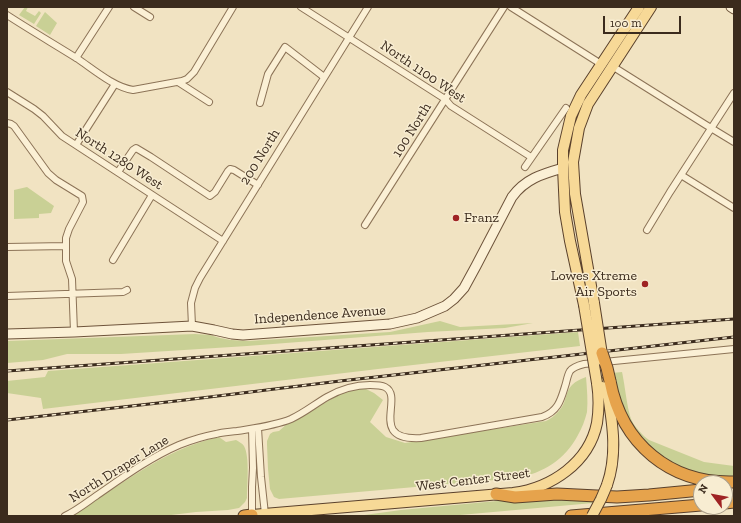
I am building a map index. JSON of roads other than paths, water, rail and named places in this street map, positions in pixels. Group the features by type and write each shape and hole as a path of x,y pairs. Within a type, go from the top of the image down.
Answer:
{"highway":[{"path":"599,358 608,368 604,382 612,393 626,426 648,452 664,464 685,475 706,480 734,482"},
{"path":"496,494 515,497 557,494 617,497 693,491"},
{"path":"571,516 693,506"}],"main road":[{"name":"West Center Street","path":"592,516 601,499 606,485 612,462 614,437 590,301 570,241 565,212 562,168 563,150 571,116 581,95 639,7"},
{"name":"West Center Street","path":"599,358 575,194 573,162 579,128 586,108 651,7"},
{"path":"562,168 568,162 573,132 578,117 586,108"},
{"name":"West Center Street","path":"250,516 521,492 536,488 568,470 587,448 596,427 598,401 604,382"},
{"path":"309,516 320,510"}],"street":[{"path":"76,58 109,7"},
{"path":"134,7 150,17"},
{"path":"7,15 116,84 133,90 178,82 190,76 233,7"},
{"name":"North 1100 West","path":"300,7 445,99 451,106 531,157"},
{"name":"200 North","path":"192,326 191,303 195,288 200,278 368,7"},
{"name":"100 North","path":"365,225 504,7"},
{"path":"511,7 601,64"},
{"path":"260,103 268,74 285,47 324,77"},
{"path":"612,66 734,142"},
{"path":"178,82 209,102"},
{"path":"76,145 116,84"},
{"name":"North 1280 West","path":"7,92 43,116 62,136 223,241"},
{"path":"647,230 734,93"},
{"path":"525,167 566,108"},
{"path":"7,123 14,126 48,174 82,196"},
{"path":"118,172 136,148 210,196 215,192 230,169 258,185"},
{"name":"Independence Avenue","path":"7,334 192,326 243,335 390,324 417,318 445,306 464,288 517,189 538,176 562,168"},
{"path":"681,176 734,208"},
{"path":"74,332 72,279 66,261 66,238 68,229 83,202 82,196 86,190"},
{"path":"113,260 152,195"},
{"path":"7,248 66,246"},
{"path":"7,296 72,295 123,292 127,290"},
{"path":"599,358 734,349"},
{"name":"North Draper Lane","path":"65,516 146,463 173,448 216,434 274,424 292,418 308,410 327,397 349,387 361,385 380,385 385,387 390,394 390,425 397,433 404,437 421,438 494,426 548,415 559,405 571,370 599,358"},
{"path":"255,428 265,515"},
{"name":"West Center Street","path":"250,516 255,428"}],"railway":[{"path":"7,371 734,319"},
{"path":"7,420 734,337"}],"place":[{"name":"Franz","path":"456,218"},
{"name":"Lowes Xtreme Air Sports","path":"645,284"}]}
